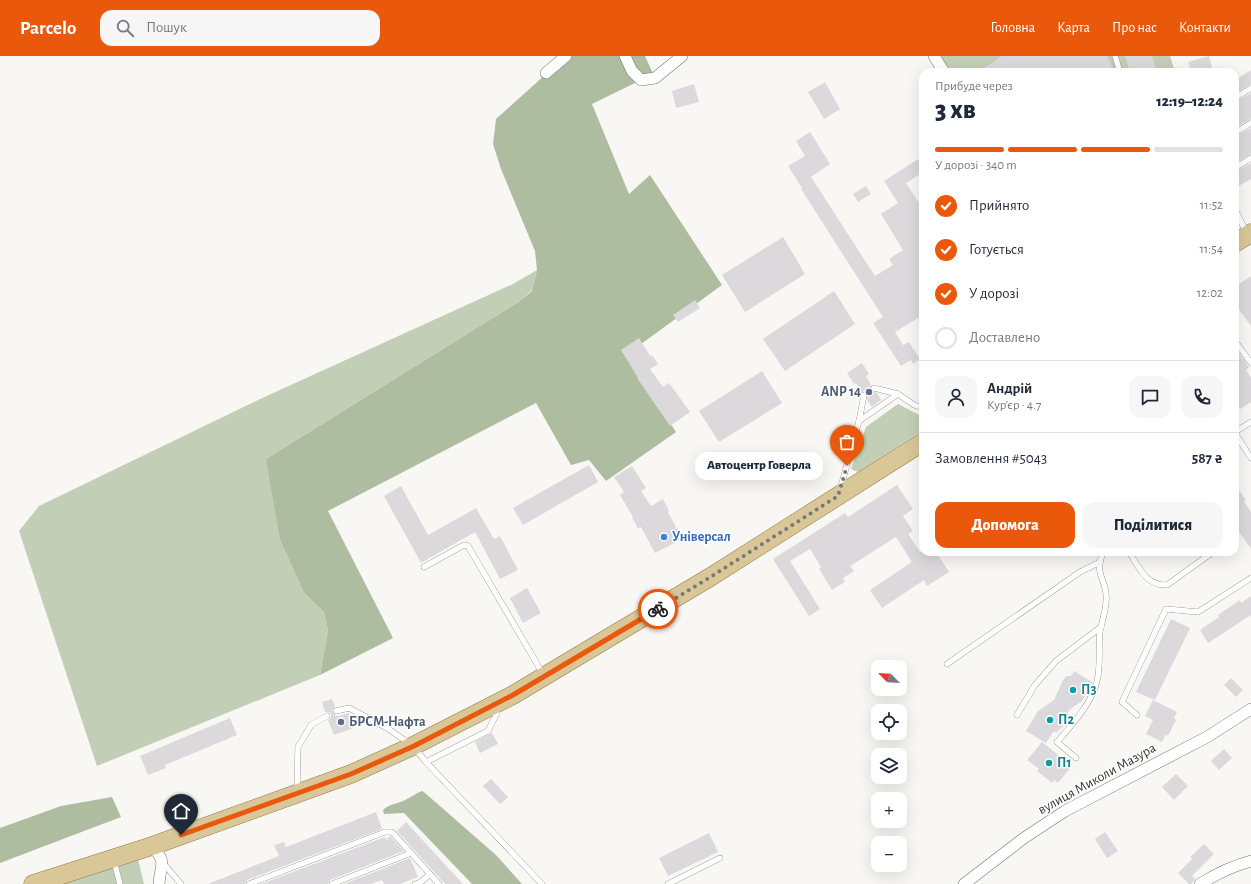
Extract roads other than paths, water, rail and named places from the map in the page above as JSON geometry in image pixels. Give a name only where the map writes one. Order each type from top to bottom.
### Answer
[{"type":"main road","points":[[33,884],[152,846],[351,774],[414,746],[493,705],[544,676],[712,576],[919,445]]},
{"type":"street","points":[[625,56],[632,71],[641,80],[655,78],[682,56]]},
{"type":"street","points":[[934,56],[942,68]]},
{"type":"street","points":[[546,73],[561,58]]},
{"type":"street","name":"вулиця Миколи Мазура","points":[[964,884],[1024,838],[1065,811],[1207,736],[1251,709]]},
{"type":"street","points":[[152,846],[159,854],[162,863],[160,884]]},
{"type":"street","points":[[1200,884],[1216,874],[1236,865],[1251,861]]},
{"type":"lane","points":[[1115,56],[1119,68]]},
{"type":"lane","points":[[1239,96],[1251,88]]},
{"type":"lane","points":[[1239,130],[1251,123]]},
{"type":"lane","points":[[1239,166],[1251,158]]},
{"type":"lane","points":[[1239,220],[1246,238]]},
{"type":"lane","points":[[1239,346],[1251,363]]},
{"type":"lane","points":[[874,388],[898,394],[919,407]]},
{"type":"lane","points":[[859,421],[898,394]]},
{"type":"lane","points":[[838,496],[859,421],[864,395]]},
{"type":"lane","points":[[1239,430],[1251,422]]},
{"type":"lane","points":[[1239,438],[1251,458]]},
{"type":"lane","points":[[424,567],[464,546],[468,546],[544,676]]},
{"type":"lane","points":[[1076,758],[1057,742],[1071,726],[1093,695],[1098,680],[1101,627],[1106,594],[1099,572],[1102,556]]},
{"type":"lane","points":[[1132,556],[1150,581],[1159,585],[1167,585],[1207,556]]},
{"type":"lane","points":[[947,664],[1080,572],[1100,562]]},
{"type":"lane","points":[[1138,715],[1122,702],[1166,609],[1198,612],[1251,578]]},
{"type":"lane","points":[[1017,715],[1035,685],[1056,661],[1101,627]]},
{"type":"lane","points":[[426,762],[488,731],[496,713],[493,705]]},
{"type":"lane","points":[[336,711],[349,708],[387,728],[414,746],[426,762],[542,884]]},
{"type":"lane","points":[[297,793],[298,747],[311,725],[327,716]]},
{"type":"lane","points":[[248,884],[385,832],[392,832],[439,884]]},
{"type":"lane","points":[[332,884],[411,853]]},
{"type":"lane","points":[[114,858],[120,884]]},
{"type":"lane","points":[[668,884],[720,858]]},
{"type":"lane","points":[[162,863],[181,884]]},
{"type":"lane","points":[[415,884],[421,882],[430,874]]},
{"type":"place","name":"ANP 14","points":[[869,392]]},
{"type":"place","name":"Автоцентр Говерла","points":[[847,466]]},
{"type":"place","name":"Універсал","points":[[664,537]]},
{"type":"place","name":"П3","points":[[1073,690]]},
{"type":"place","name":"П2","points":[[1050,720]]},
{"type":"place","name":"БРСМ-Нафта","points":[[341,722]]},
{"type":"place","name":"П1","points":[[1049,763]]}]
